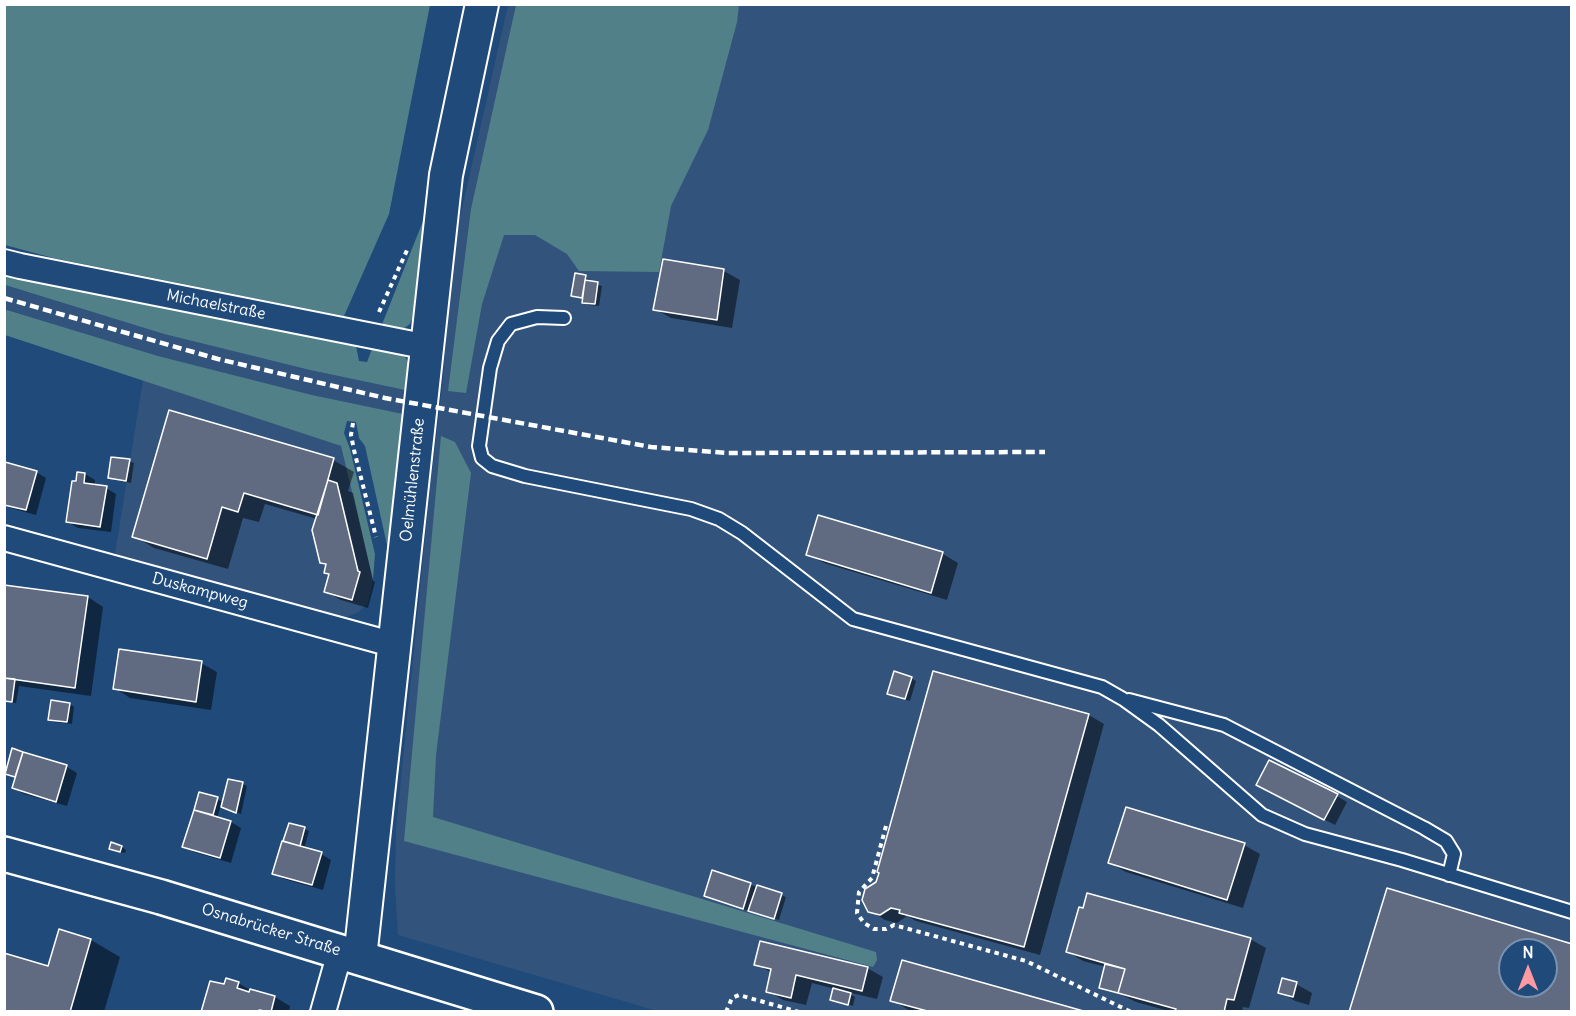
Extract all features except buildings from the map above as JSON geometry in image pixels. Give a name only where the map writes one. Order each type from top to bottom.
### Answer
[{"type":"main road","name":"Osnabrücker Straße","points":[[4,854],[161,897],[536,1011]]},
{"type":"street","name":"Oelmühlenstraße","points":[[350,955],[395,645],[446,175],[482,4]]},
{"type":"street","name":"Michaelstraße","points":[[4,262],[428,347]]},
{"type":"street","name":"Duskampweg","points":[[4,538],[395,645]]},
{"type":"street","points":[[323,1011],[350,955]]},
{"type":"lane","points":[[564,318],[537,317],[511,324],[498,341],[490,368],[479,446],[482,459],[492,466],[525,476],[691,509],[719,519],[742,533],[853,620],[1102,687],[1160,725],[1262,815],[1305,834],[1572,912]]},
{"type":"lane","points":[[1123,699],[1224,725],[1425,828],[1446,841],[1454,855],[1449,875]]},
{"type":"path","points":[[886,826],[872,878],[859,892],[857,913],[864,923],[874,929],[886,929],[894,925],[1026,961],[1131,1011]]},
{"type":"path","points":[[726,1011],[732,998],[739,995],[799,1011]]},
{"type":"shaded area","points":[[508,5],[1571,5],[1571,1011],[657,1011],[398,935],[395,886],[396,829],[443,379],[449,298],[459,222]]},
{"type":"shaded area","points":[[4,285],[164,334],[310,370],[405,390],[405,412],[403,414],[312,395],[158,356],[5,309]]},
{"type":"shaded area","points":[[143,380],[341,446],[373,580],[368,602],[359,612],[347,617],[333,616],[115,554]]},
{"type":"green space","points":[[4,5],[430,5],[389,214],[344,316],[53,258],[5,245]]},
{"type":"green space","points":[[516,5],[739,5],[737,22],[708,130],[671,206],[659,272],[579,271],[567,254],[535,235],[504,235],[482,304],[466,393],[448,391],[471,209]]},
{"type":"green space","points":[[425,216],[415,312],[410,324],[403,329],[379,332]]},
{"type":"green space","points":[[4,264],[170,307],[356,346],[359,361],[367,362],[372,349],[396,351],[406,358],[412,371],[406,394],[405,390],[310,370],[164,334],[5,285]]},
{"type":"green space","points":[[4,309],[158,356],[312,395],[403,414],[405,412],[389,554],[365,446],[359,438],[356,422],[347,421],[344,433],[350,449],[375,554],[373,580],[341,446],[5,335]]},
{"type":"green space","points":[[441,436],[455,442],[471,473],[436,755],[433,817],[876,952],[877,960],[873,967],[404,841]]},
{"type":"railway","points":[[4,298],[218,359],[385,398],[651,447],[727,453],[1045,452]]}]
